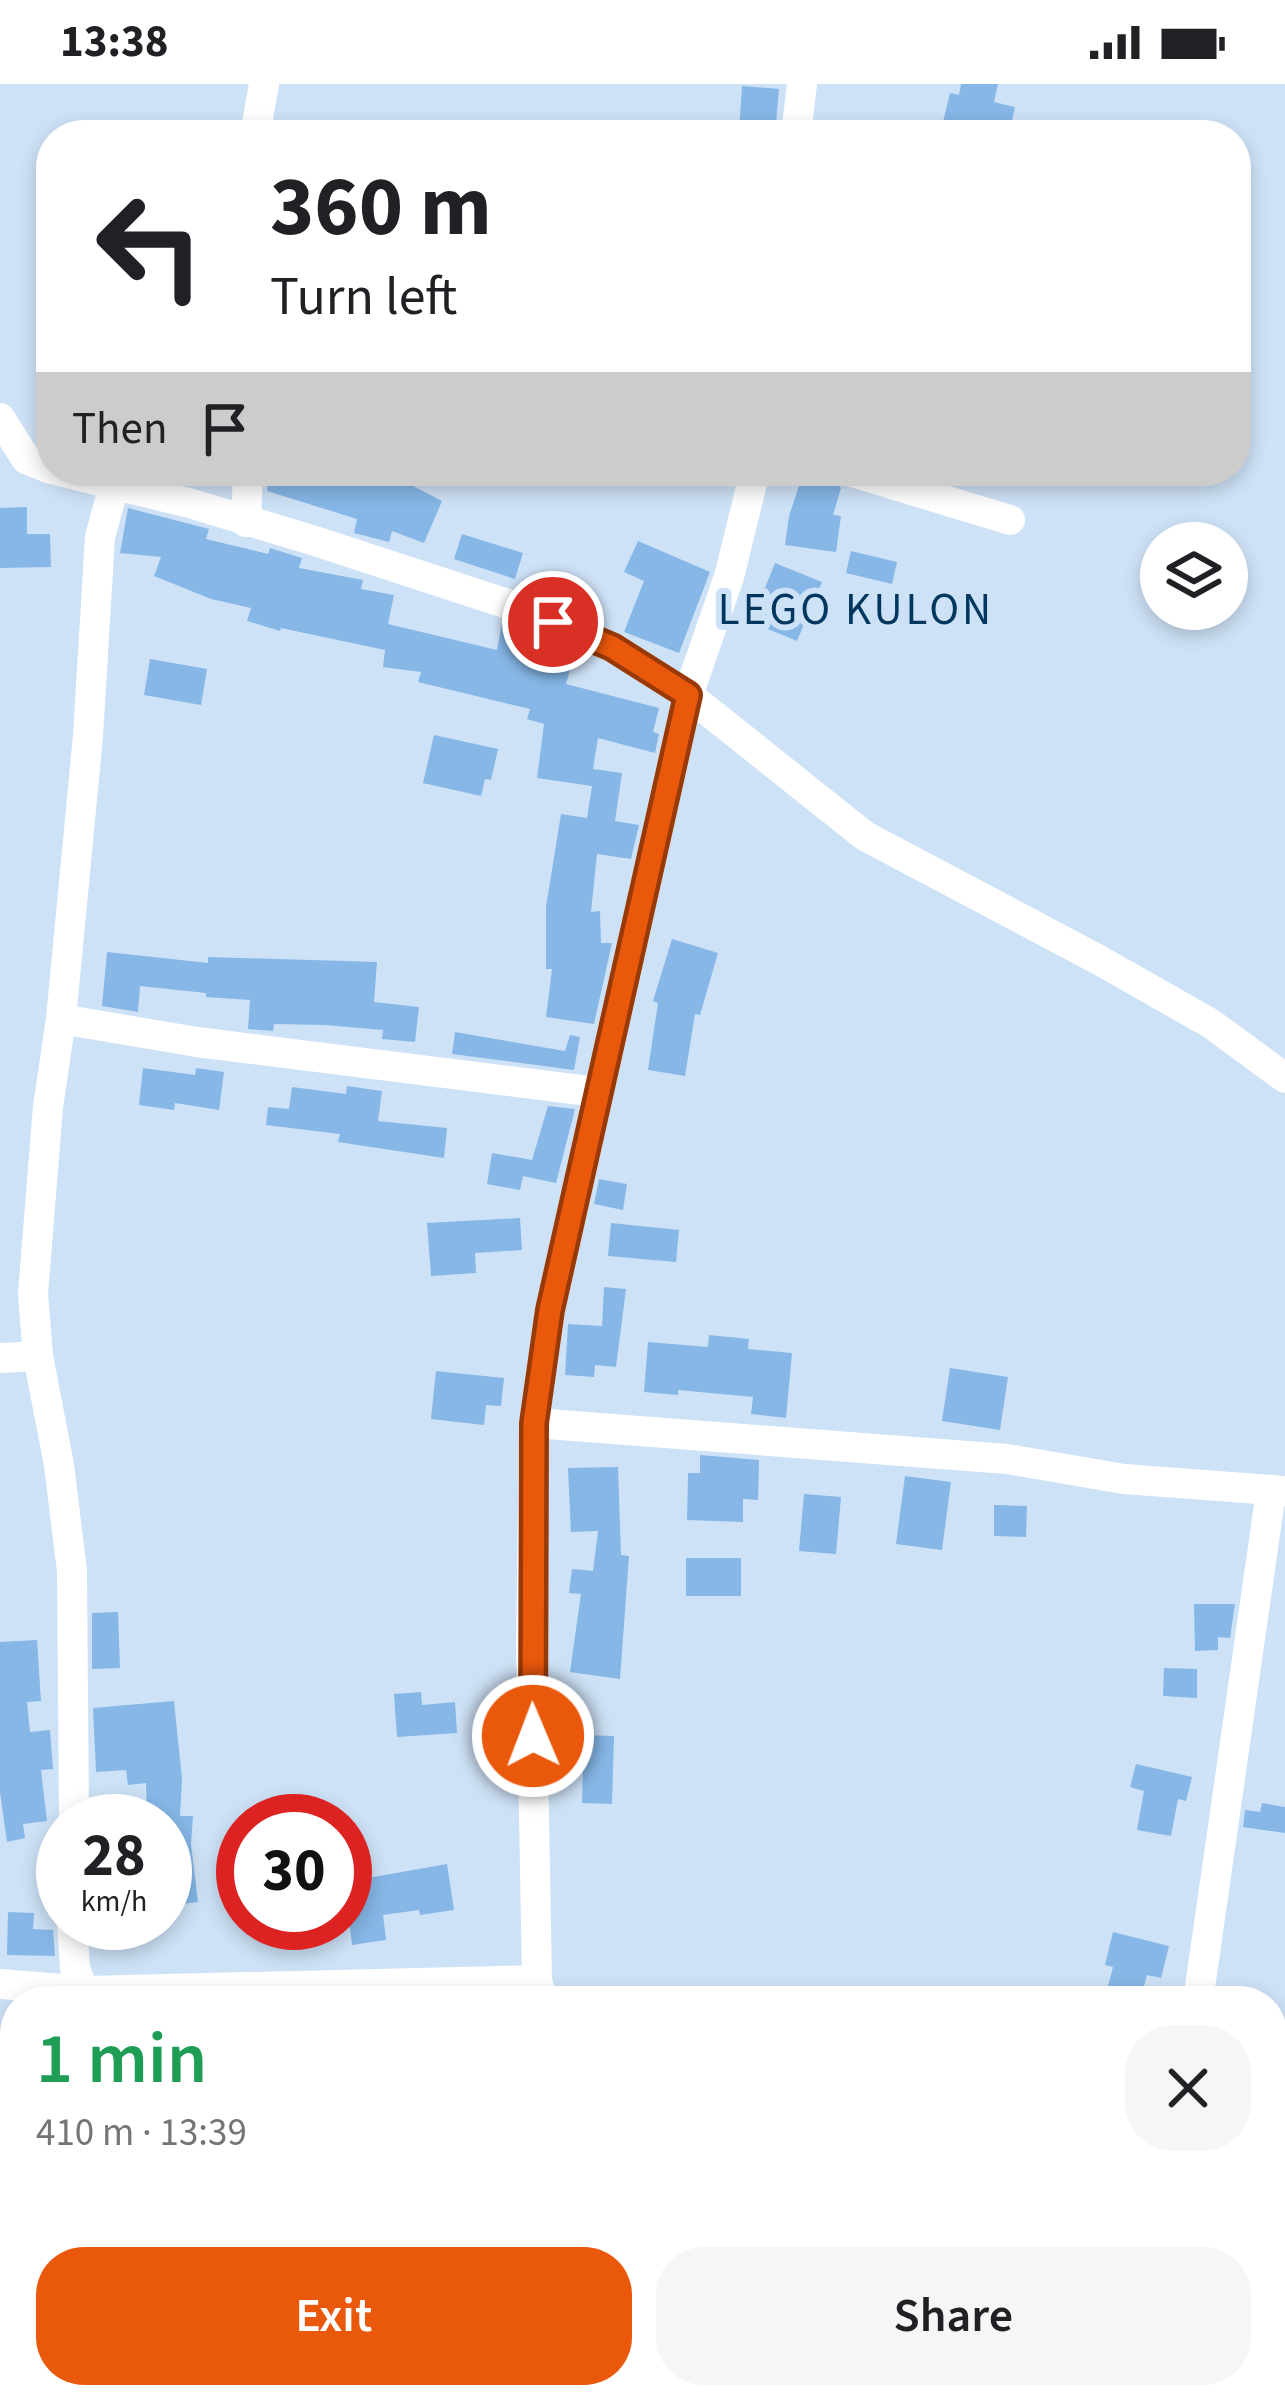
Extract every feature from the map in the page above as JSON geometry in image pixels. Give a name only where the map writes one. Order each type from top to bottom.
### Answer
[{"type":"street","points":[[258,120],[264,84]]},
{"type":"street","points":[[798,120],[802,84]]},
{"type":"street","points":[[0,418],[26,459],[36,463]]},
{"type":"street","points":[[74,1794],[72,1571],[59,1465],[38,1356],[33,1294],[88,736],[98,558],[113,486],[246,522],[523,609],[612,647],[688,695],[865,836],[1118,970],[1210,1024],[1285,1078]]},
{"type":"street","points":[[246,522],[247,486]]},
{"type":"street","points":[[540,1986],[531,1649],[534,1423],[550,1310],[688,695],[728,578],[751,486]]},
{"type":"street","points":[[898,486],[1010,520]]},
{"type":"street","points":[[62,1019],[218,1045],[597,1092]]},
{"type":"street","points":[[0,1358],[38,1356]]},
{"type":"street","points":[[534,1423],[1007,1459],[1124,1479],[1278,1492],[1200,1986]]},
{"type":"street","points":[[74,1950],[83,1986]]},
{"type":"building","points":[[961,84],[998,84],[994,102],[1015,107],[1012,120],[943,120],[950,93],[959,95]]},
{"type":"building","points":[[742,86],[779,89],[776,120],[740,120]]},
{"type":"building","points":[[268,486],[413,486],[442,501],[424,543],[392,531],[389,542],[354,533],[357,519],[267,491]]},
{"type":"building","points":[[799,486],[840,486],[833,515],[841,516],[836,552],[785,545]]},
{"type":"building","points":[[27,507],[27,534],[50,534],[51,567],[0,568],[0,508]]},
{"type":"building","points":[[128,508],[209,529],[206,539],[302,558],[299,568],[363,580],[361,589],[394,595],[388,624],[497,650],[502,623],[516,627],[575,652],[566,684],[659,708],[653,732],[659,734],[655,753],[598,738],[593,769],[622,773],[615,821],[639,825],[631,859],[597,854],[591,912],[600,911],[601,943],[612,943],[594,1024],[546,1017],[552,969],[546,969],[546,907],[561,814],[587,818],[592,786],[537,778],[544,724],[527,719],[530,709],[418,682],[421,672],[383,667],[385,650],[247,621],[251,608],[211,599],[154,576],[161,557],[120,553]]},
{"type":"building","points":[[462,534],[523,553],[515,579],[454,559]]},
{"type":"building","points":[[638,541],[710,572],[679,653],[624,632],[644,581],[624,572]]},
{"type":"building","points":[[851,551],[897,562],[892,584],[846,573]]},
{"type":"building","points":[[775,563],[822,582],[797,641],[751,622]]},
{"type":"building","points":[[150,659],[207,669],[201,705],[144,695]]},
{"type":"building","points":[[434,735],[498,749],[491,780],[485,779],[481,796],[423,783]]},
{"type":"building","points":[[672,939],[718,953],[700,1015],[695,1014],[685,1076],[648,1070],[658,1003],[653,1001]]},
{"type":"building","points":[[107,952],[208,963],[208,957],[377,962],[374,1002],[419,1007],[415,1042],[382,1039],[383,1030],[325,1025],[274,1024],[273,1031],[248,1029],[250,1000],[206,997],[206,993],[140,986],[138,1012],[102,1006]]},
{"type":"building","points":[[455,1032],[565,1051],[570,1035],[580,1037],[574,1070],[452,1054]]},
{"type":"building","points":[[143,1068],[195,1075],[196,1068],[224,1072],[219,1110],[175,1103],[174,1110],[139,1105]]},
{"type":"building","points":[[347,1086],[382,1091],[378,1121],[447,1128],[444,1158],[338,1142],[340,1134],[266,1125],[268,1107],[289,1109],[292,1087],[346,1094]]},
{"type":"building","points":[[548,1106],[575,1109],[556,1183],[523,1176],[520,1190],[487,1184],[492,1153],[532,1160]]},
{"type":"building","points":[[599,1179],[627,1184],[623,1210],[594,1204]]},
{"type":"building","points":[[520,1218],[522,1250],[475,1253],[476,1273],[431,1276],[427,1223]]},
{"type":"building","points":[[611,1223],[679,1230],[676,1262],[608,1256]]},
{"type":"building","points":[[604,1287],[626,1289],[616,1367],[595,1365],[594,1377],[565,1375],[568,1324],[602,1326]]},
{"type":"building","points":[[709,1335],[749,1339],[748,1349],[792,1353],[786,1418],[751,1414],[753,1397],[644,1392],[648,1342],[708,1347]]},
{"type":"building","points":[[950,1368],[1008,1377],[1000,1430],[942,1421]]},
{"type":"building","points":[[436,1371],[504,1378],[501,1406],[486,1405],[484,1425],[431,1419]]},
{"type":"building","points":[[700,1455],[759,1460],[758,1500],[743,1499],[743,1522],[687,1520],[688,1473],[700,1473]]},
{"type":"building","points":[[618,1467],[621,1555],[629,1556],[620,1679],[570,1672],[581,1594],[569,1593],[572,1569],[593,1571],[598,1531],[571,1532],[568,1468]]},
{"type":"building","points":[[905,1476],[951,1482],[942,1550],[896,1544]]},
{"type":"building","points":[[804,1494],[841,1497],[836,1554],[799,1551]]},
{"type":"building","points":[[994,1505],[1027,1506],[1026,1537],[994,1536]]},
{"type":"building","points":[[686,1558],[741,1558],[741,1596],[686,1596]]},
{"type":"building","points":[[1194,1604],[1235,1604],[1230,1638],[1218,1637],[1218,1650],[1195,1651]]},
{"type":"building","points":[[118,1612],[120,1668],[92,1669],[92,1613]]},
{"type":"building","points":[[37,1640],[41,1701],[27,1702],[30,1732],[50,1730],[53,1769],[41,1770],[44,1794],[36,1794],[36,1822],[23,1824],[25,1838],[7,1842],[0,1792],[0,1642]]},
{"type":"building","points":[[1164,1668],[1197,1669],[1197,1698],[1163,1696]]},
{"type":"building","points":[[421,1692],[422,1705],[455,1702],[457,1733],[397,1737],[394,1694]]},
{"type":"building","points":[[174,1701],[181,1794],[146,1794],[146,1783],[128,1785],[126,1770],[96,1772],[93,1708]]},
{"type":"building","points":[[584,1735],[614,1736],[612,1804],[582,1803]]},
{"type":"building","points":[[1136,1764],[1192,1777],[1186,1801],[1178,1799],[1171,1836],[1137,1830],[1144,1791],[1130,1787]]},
{"type":"building","points":[[1262,1803],[1285,1807],[1285,1833],[1243,1827],[1245,1810],[1260,1812]]},
{"type":"building","points":[[192,1852],[198,1902],[192,1903]]},
{"type":"building","points":[[447,1864],[454,1910],[383,1915],[386,1940],[372,1942],[372,1877]]},
{"type":"building","points":[[8,1912],[34,1913],[36,1950],[55,1950],[55,1956],[7,1955]]},
{"type":"building","points":[[1113,1932],[1169,1946],[1161,1978],[1147,1975],[1144,1986],[1108,1986],[1113,1967],[1105,1965]]},
{"type":"district","name":"LEGO KULON","points":[[856,608]]},
{"type":"route","points":[[533,1736],[534,1423],[550,1310],[688,695],[612,647],[553,622]]}]
